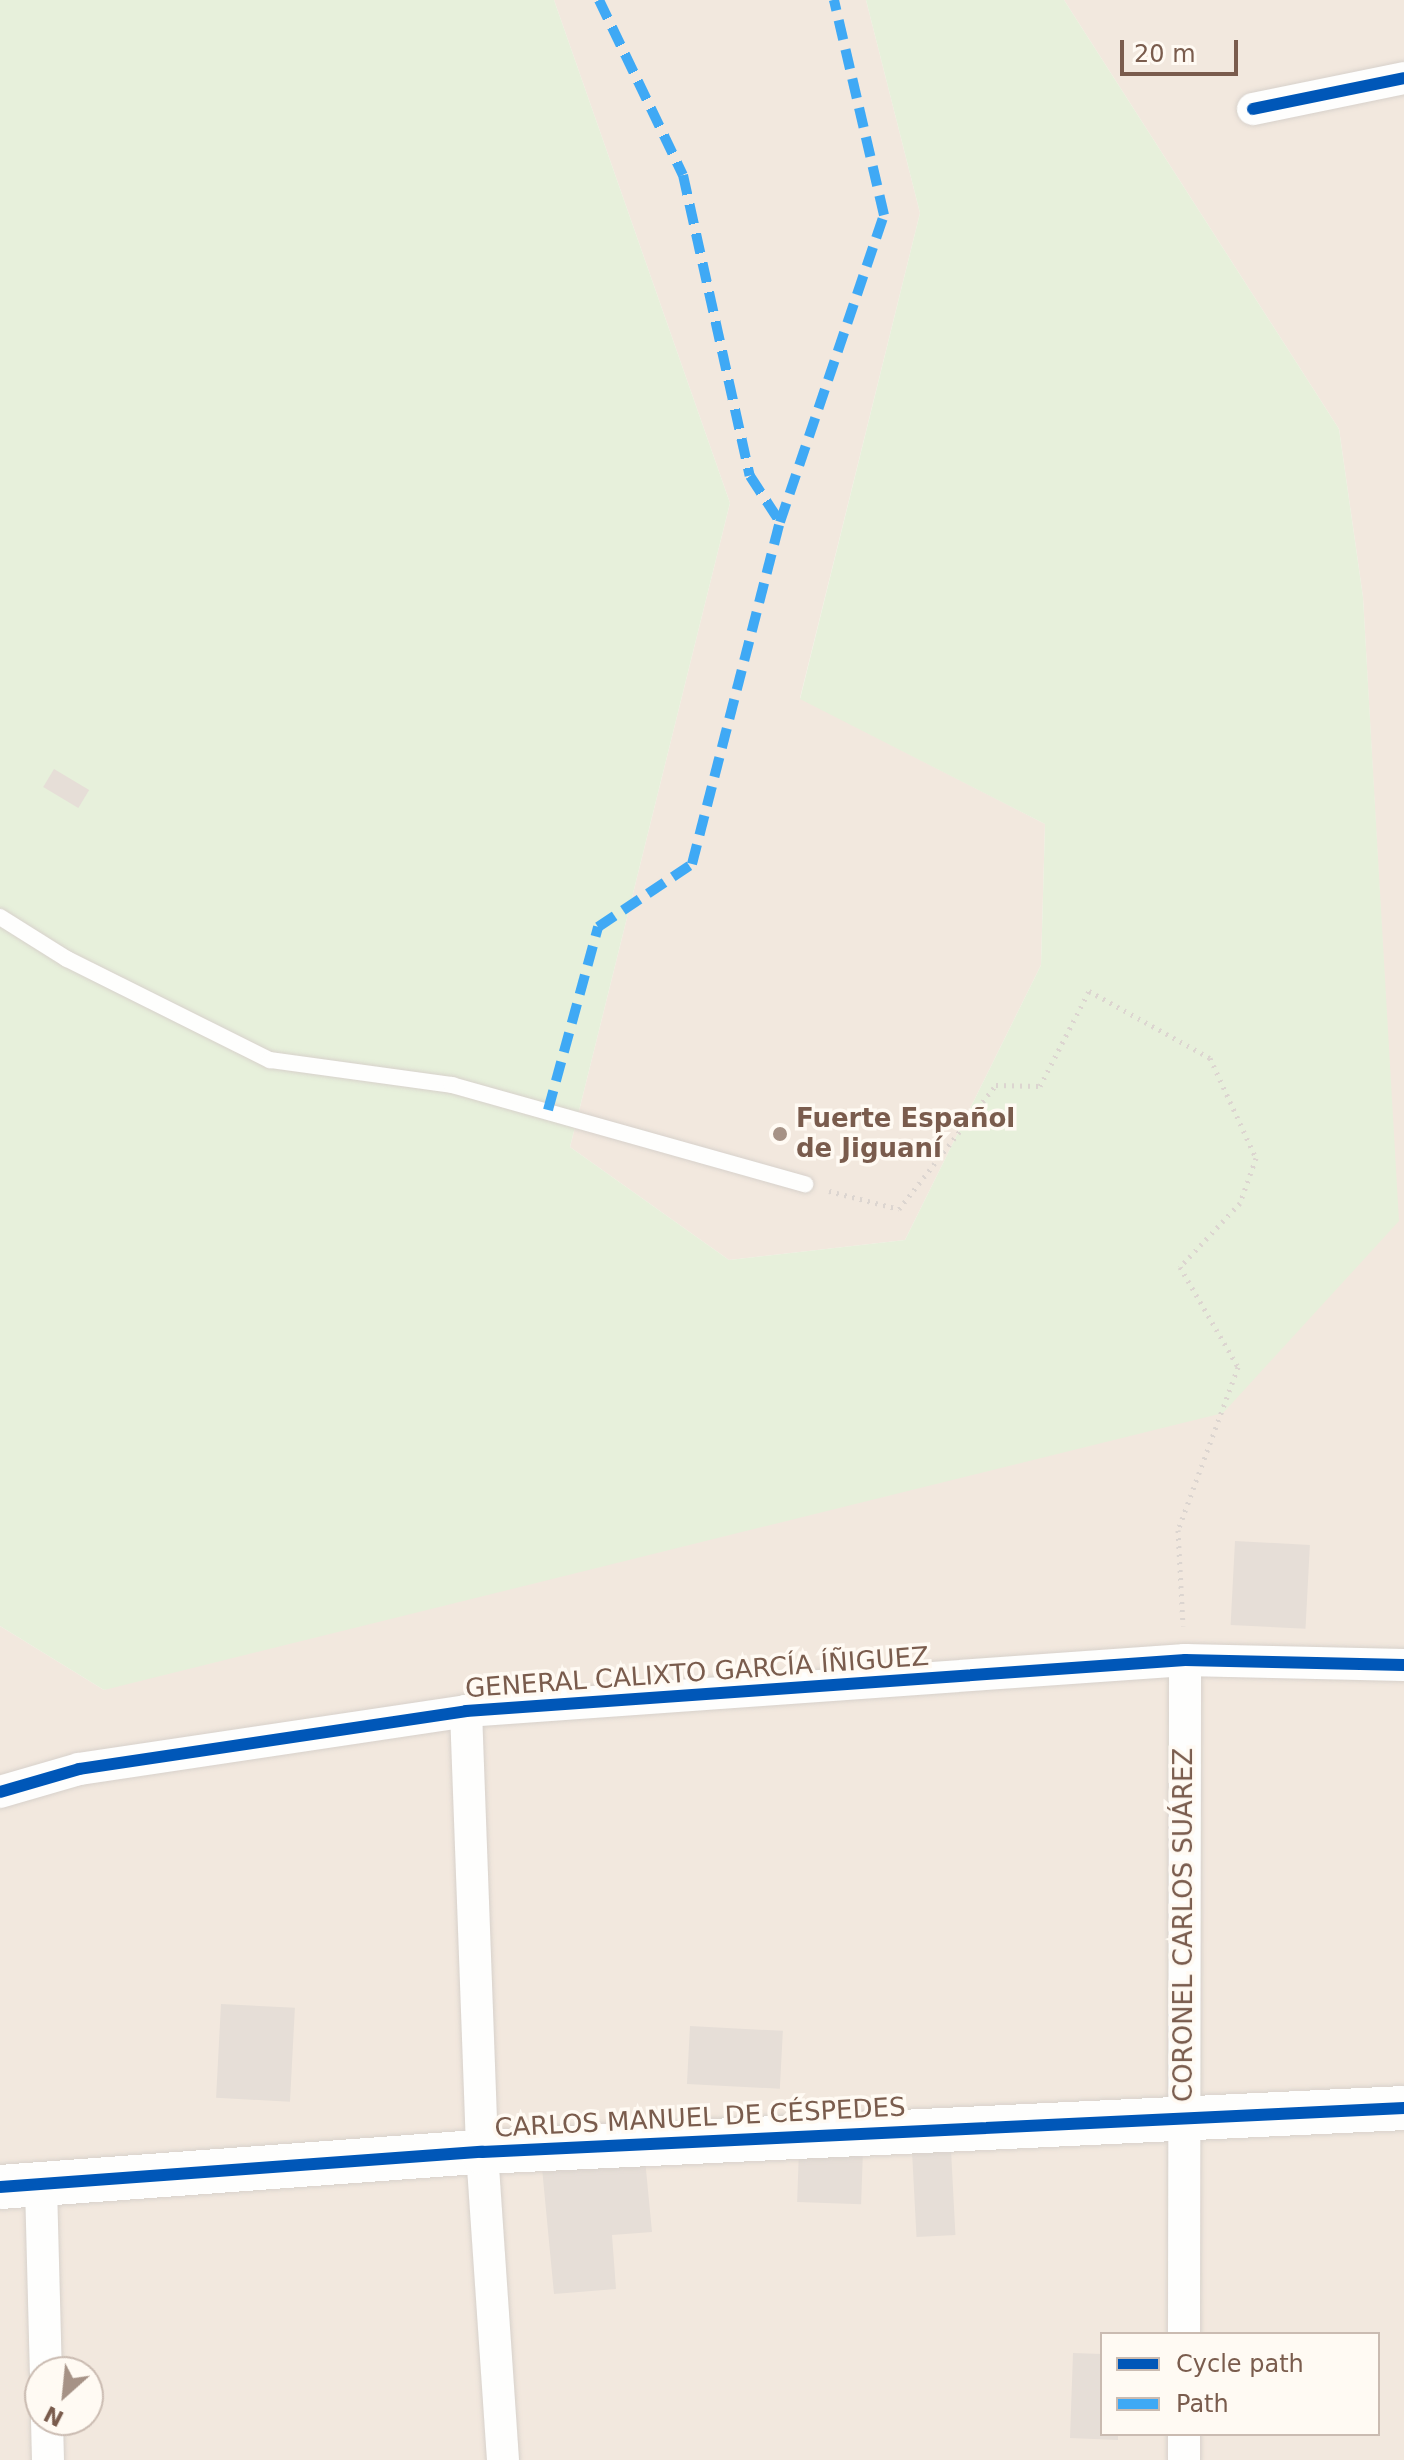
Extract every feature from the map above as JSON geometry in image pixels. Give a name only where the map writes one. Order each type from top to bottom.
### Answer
[{"type":"street","points":[[1253,109],[1404,78]]},
{"type":"street","name":"GENERAL CALIXTO GARCÍA ÍÑIGUEZ","points":[[0,1792],[79,1769],[466,1711],[1185,1660],[1404,1665]]},
{"type":"street","name":"CORONEL CARLOS SUÁREZ","points":[[1184,2332],[1185,1660]]},
{"type":"street","points":[[466,1711],[482,2152],[503,2460]]},
{"type":"street","name":"CARLOS MANUEL DE CÉSPEDES","points":[[20,2186],[482,2152],[1184,2113],[1404,2108]]},
{"type":"street","points":[[20,2186],[44,2356]]},
{"type":"street","points":[[47,2436],[48,2460]]},
{"type":"street","points":[[1184,2436],[1184,2460]]},
{"type":"lane","points":[[0,917],[67,959],[270,1060],[452,1085],[805,1184]]},
{"type":"path","points":[[805,1184],[899,1209],[996,1085],[1040,1086],[1089,991],[1210,1058],[1256,1158],[1240,1203],[1180,1267],[1238,1367],[1178,1530],[1185,1660]]},
{"type":"shaded area","points":[[554,0],[866,0],[920,213],[800,698],[1045,824],[1041,965],[905,1240],[729,1260],[570,1147],[730,503]]},
{"type":"shaded area","points":[[1064,0],[1404,0],[1404,2460],[0,2460],[0,1626],[104,1690],[1398,1221],[1363,597],[1339,429]]},
{"type":"green space","points":[[0,0],[554,0],[730,503],[570,1147],[729,1260],[905,1240],[1041,965],[1045,824],[800,699],[920,213],[866,0],[1064,0],[1339,429],[1363,597],[1399,1221],[1223,1413],[104,1690],[0,1626]]},
{"type":"building","points":[[54,769],[89,790],[78,808],[43,787]]},
{"type":"building","points":[[1235,1541],[1310,1545],[1306,1629],[1231,1625]]},
{"type":"building","points":[[221,2004],[295,2008],[290,2102],[216,2098]]},
{"type":"building","points":[[690,2026],[783,2031],[780,2089],[687,2084]]},
{"type":"building","points":[[799,2149],[863,2151],[861,2204],[797,2202]]},
{"type":"building","points":[[951,2150],[955,2235],[917,2237],[912,2152]]},
{"type":"building","points":[[645,2159],[652,2232],[612,2235],[616,2289],[554,2294],[542,2168]]},
{"type":"building","points":[[1073,2353],[1100,2354],[1100,2436],[1118,2436],[1118,2440],[1070,2438]]},
{"type":"marked path","points":[[599,0],[683,175],[750,476],[780,522]]},
{"type":"marked path","points":[[548,1110],[598,927],[692,864],[780,522],[884,215],[834,0]]},
{"type":"cycle path","points":[[1253,109],[1404,78]]},
{"type":"cycle path","points":[[0,1792],[79,1769],[466,1711],[1185,1660],[1404,1665]]},
{"type":"cycle path","points":[[0,2187],[482,2152],[1404,2108]]},
{"type":"place","name":"Fuerte Español de Jiguaní","points":[[780,1134]]}]
